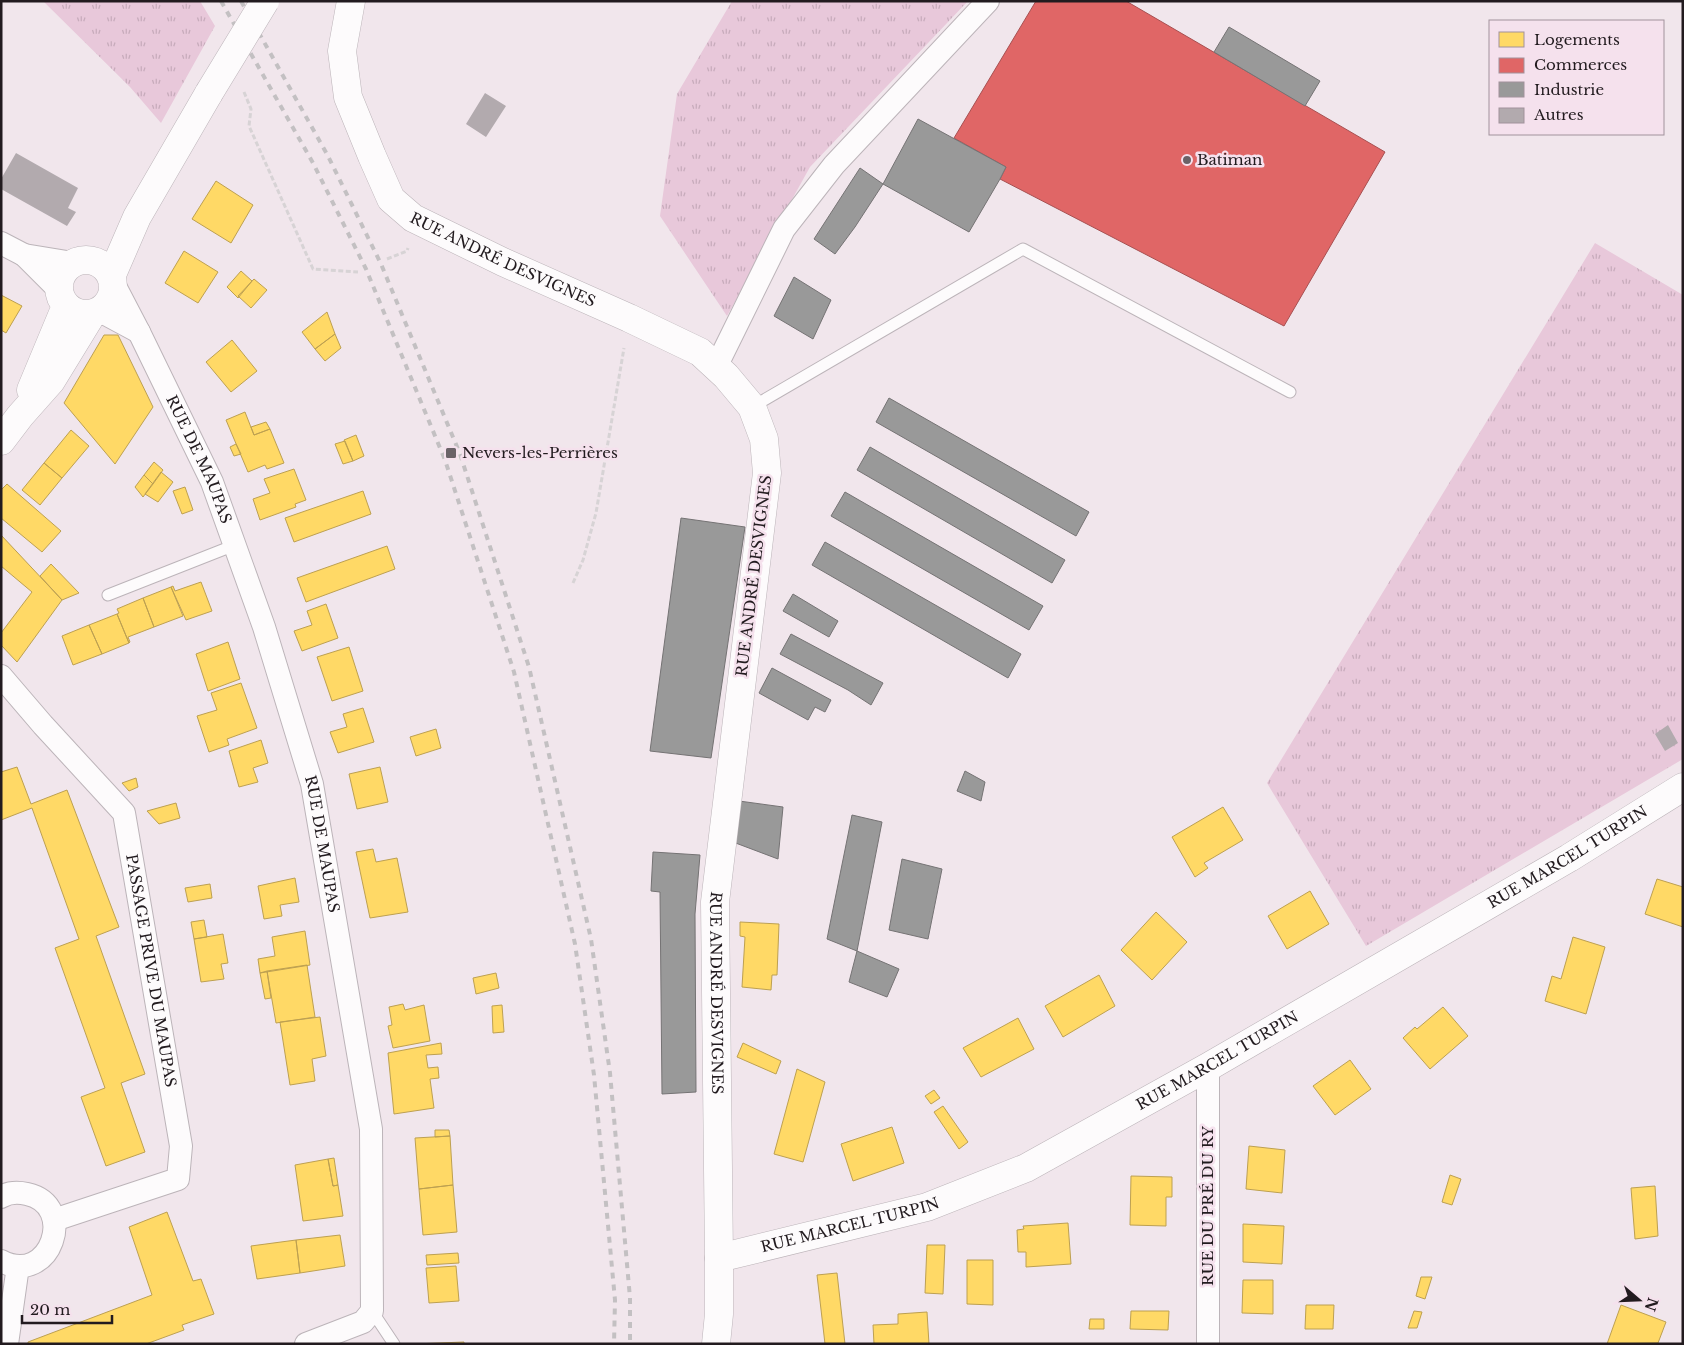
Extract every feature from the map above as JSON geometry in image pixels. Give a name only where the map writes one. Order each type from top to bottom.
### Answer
[{"type":"street","points":[[20,416],[63,298],[59,282],[62,275],[98,271],[137,217],[265,1]]},
{"type":"street","name":"RUE ANDRÉ DESVIGNES","points":[[351,1],[342,51],[348,96],[391,199],[412,218],[700,352],[726,376],[752,407],[764,439],[767,473],[715,902],[720,1314],[716,1344]]},
{"type":"street","points":[[716,367],[784,229],[834,165],[988,1]]},
{"type":"street","points":[[1,243],[24,255],[98,271]]},
{"type":"street","points":[[24,255],[78,313],[96,312],[139,332]]},
{"type":"street","points":[[1,441],[51,381],[96,312],[111,299],[98,271]]},
{"type":"street","name":"RUE DE MAUPAS","points":[[98,271],[139,332],[212,482],[264,627],[312,784],[371,1129],[372,1311]]},
{"type":"street","name":"PASSAGE PRIVE DU MAUPAS","points":[[1,676],[124,814],[181,1146],[178,1179],[54,1220]]},
{"type":"street","name":"RUE MARCEL TURPIN","points":[[719,1258],[927,1207],[1026,1168],[1208,1067],[1569,858],[1683,787]]},
{"type":"street","name":"RUE DU PRÉ DU RY","points":[[1208,1067],[1208,1344]]},
{"type":"street","points":[[1,1197],[17,1192],[30,1194],[41,1200],[50,1209],[54,1220],[55,1232],[48,1252],[39,1259],[29,1264],[10,1263],[7,1344]]},
{"type":"street","points":[[306,1344],[363,1322],[372,1311]]},
{"type":"lane","points":[[752,407],[1023,249],[1290,392]]},
{"type":"lane","points":[[108,595],[235,545]]},
{"type":"lane","points":[[372,1311],[394,1344]]},
{"type":"path","points":[[249,126],[313,268],[358,272]]},
{"type":"path","points":[[386,259],[407,251]]},
{"type":"path","points":[[573,583],[583,560],[596,513],[630,318]]},
{"type":"green space","points":[[43,1],[200,1],[215,26],[161,123],[130,87]]},
{"type":"green space","points":[[732,1],[968,1],[810,167],[727,316],[660,216],[677,94]]},
{"type":"green space","points":[[1595,243],[1683,295],[1683,759],[1366,946],[1267,783]]},
{"type":"building: Logements","points":[[216,181],[253,205],[231,243],[192,219]]},
{"type":"building: Logements","points":[[184,251],[218,272],[198,303],[165,283]]},
{"type":"building: Logements","points":[[241,271],[252,281],[238,298],[227,287]]},
{"type":"building: Logements","points":[[254,279],[267,290],[251,308],[238,296]]},
{"type":"building: Logements","points":[[1,295],[22,306],[6,333],[1,330]]},
{"type":"building: Logements","points":[[327,312],[335,334],[315,349],[302,332]]},
{"type":"building: Logements","points":[[335,334],[341,348],[325,361],[315,349]]},
{"type":"building: Logements","points":[[104,335],[118,335],[153,407],[115,464],[64,403]]},
{"type":"building: Logements","points":[[232,340],[257,371],[231,392],[206,362]]},
{"type":"building: Logements","points":[[245,412],[254,435],[270,429],[284,463],[267,469],[265,465],[248,472],[226,420]]},
{"type":"building: Logements","points":[[266,422],[270,429],[254,435],[251,427]]},
{"type":"building: Logements","points":[[71,430],[89,446],[62,478],[44,463]]},
{"type":"building: Logements","points":[[356,435],[364,456],[353,461],[344,440]]},
{"type":"building: Logements","points":[[345,441],[353,461],[343,464],[335,444]]},
{"type":"building: Logements","points":[[236,444],[241,454],[234,456],[230,447]]},
{"type":"building: Logements","points":[[154,462],[163,470],[153,484],[144,475]]},
{"type":"building: Logements","points":[[44,463],[62,478],[40,505],[22,490]]},
{"type":"building: Logements","points":[[294,469],[306,500],[295,504],[296,507],[260,520],[253,499],[270,493],[264,479]]},
{"type":"building: Logements","points":[[161,472],[173,482],[158,502],[145,494]]},
{"type":"building: Logements","points":[[144,475],[153,484],[143,497],[135,487]]},
{"type":"building: Logements","points":[[7,484],[61,531],[42,552],[1,518],[1,490]]},
{"type":"building: Logements","points":[[185,487],[193,510],[182,514],[173,491]]},
{"type":"building: Logements","points":[[363,491],[371,514],[294,542],[285,518]]},
{"type":"building: Logements","points":[[1,535],[62,600],[17,662],[1,645],[1,633],[32,592],[1,566]]},
{"type":"building: Logements","points":[[387,546],[395,569],[306,602],[297,578]]},
{"type":"building: Logements","points":[[51,564],[79,593],[62,600],[40,576]]},
{"type":"building: Logements","points":[[201,582],[212,611],[186,620],[171,587],[173,586],[175,591]]},
{"type":"building: Logements","points":[[171,587],[183,616],[154,627],[143,598]]},
{"type":"building: Logements","points":[[143,598],[154,627],[128,637],[129,643],[117,614],[119,613],[117,609]]},
{"type":"building: Logements","points":[[326,604],[338,638],[302,651],[294,631],[312,625],[307,611]]},
{"type":"building: Logements","points":[[117,614],[129,643],[102,654],[89,625]]},
{"type":"building: Logements","points":[[89,625],[102,654],[73,665],[62,636]]},
{"type":"building: Logements","points":[[228,642],[240,679],[208,691],[196,654]]},
{"type":"building: Logements","points":[[349,647],[363,691],[332,701],[317,657]]},
{"type":"building: Logements","points":[[241,683],[257,728],[227,739],[229,745],[209,752],[197,716],[217,710],[211,693]]},
{"type":"building: Logements","points":[[363,708],[374,742],[338,753],[330,732],[347,727],[343,714]]},
{"type":"building: Logements","points":[[436,729],[441,748],[416,756],[410,737]]},
{"type":"building: Logements","points":[[261,740],[268,763],[253,768],[258,782],[239,787],[229,751]]},
{"type":"building: Logements","points":[[17,767],[31,804],[67,790],[119,927],[96,936],[145,1074],[121,1083],[145,1152],[106,1166],[81,1097],[105,1088],[55,948],[79,939],[32,808],[1,820],[1,772]]},
{"type":"building: Logements","points":[[380,767],[388,802],[357,809],[349,774]]},
{"type":"building: Logements","points":[[136,778],[138,787],[129,791],[122,783]]},
{"type":"building: Logements","points":[[176,803],[180,818],[159,824],[147,811]]},
{"type":"building: Logements","points":[[1223,807],[1243,840],[1204,863],[1208,868],[1195,877],[1172,837]]},
{"type":"building: Logements","points":[[373,849],[376,862],[397,858],[408,912],[370,918],[356,852]]},
{"type":"building: Logements","points":[[295,878],[299,902],[280,905],[282,916],[264,919],[258,886]]},
{"type":"building: Logements","points":[[1657,879],[1683,887],[1683,927],[1645,914]]},
{"type":"building: Logements","points":[[210,884],[212,898],[188,902],[185,888]]},
{"type":"building: Logements","points":[[1310,891],[1329,924],[1287,949],[1268,916]]},
{"type":"building: Logements","points":[[1156,912],[1187,942],[1152,980],[1121,950]]},
{"type":"building: Logements","points":[[204,920],[207,937],[194,939],[191,922]]},
{"type":"building: Logements","points":[[740,922],[779,924],[777,975],[772,975],[771,990],[742,987],[745,937],[740,936]]},
{"type":"building: Logements","points":[[305,931],[310,965],[260,973],[258,959],[275,956],[272,937]]},
{"type":"building: Logements","points":[[223,934],[228,963],[221,964],[224,979],[201,982],[194,939]]},
{"type":"building: Logements","points":[[1573,937],[1605,947],[1586,1014],[1545,1001],[1552,976],[1561,979]]},
{"type":"building: Logements","points":[[307,965],[315,1017],[276,1023],[267,971]]},
{"type":"building: Logements","points":[[267,971],[271,998],[265,999],[260,973]]},
{"type":"building: Logements","points":[[496,973],[499,988],[476,994],[473,978]]},
{"type":"building: Logements","points":[[1099,975],[1115,1006],[1063,1037],[1045,1006]]},
{"type":"building: Logements","points":[[403,1004],[405,1010],[424,1005],[430,1041],[393,1048],[388,1026],[392,1025],[389,1007]]},
{"type":"building: Logements","points":[[502,1005],[504,1032],[493,1033],[492,1006]]},
{"type":"building: Logements","points":[[1443,1007],[1468,1036],[1430,1069],[1403,1038]]},
{"type":"building: Logements","points":[[320,1017],[326,1056],[312,1059],[315,1081],[290,1085],[280,1022]]},
{"type":"building: Logements","points":[[1018,1018],[1034,1049],[981,1077],[963,1048]]},
{"type":"building: Logements","points":[[441,1043],[442,1054],[426,1055],[428,1068],[438,1067],[439,1078],[430,1079],[434,1108],[394,1114],[388,1053]]},
{"type":"building: Logements","points":[[743,1043],[781,1061],[776,1074],[737,1057]]},
{"type":"building: Logements","points":[[1350,1060],[1371,1089],[1335,1115],[1313,1086]]},
{"type":"building: Logements","points":[[797,1069],[825,1082],[803,1162],[774,1154]]},
{"type":"building: Logements","points":[[934,1090],[940,1098],[931,1104],[925,1096]]},
{"type":"building: Logements","points":[[943,1106],[968,1142],[959,1149],[934,1112]]},
{"type":"building: Logements","points":[[892,1127],[904,1163],[853,1181],[841,1144]]},
{"type":"building: Logements","points":[[435,1130],[449,1130],[450,1136],[435,1137]]},
{"type":"building: Logements","points":[[450,1136],[453,1185],[419,1189],[415,1138]]},
{"type":"building: Logements","points":[[1249,1146],[1285,1150],[1282,1193],[1246,1189]]},
{"type":"building: Logements","points":[[334,1158],[338,1185],[333,1186],[328,1159]]},
{"type":"building: Logements","points":[[328,1159],[333,1186],[338,1185],[343,1216],[303,1221],[295,1165]]},
{"type":"building: Logements","points":[[1450,1175],[1461,1179],[1452,1205],[1442,1202]]},
{"type":"building: Logements","points":[[1131,1176],[1172,1177],[1172,1197],[1166,1197],[1166,1226],[1130,1225]]},
{"type":"building: Logements","points":[[453,1185],[457,1232],[423,1235],[419,1189]]},
{"type":"building: Logements","points":[[1655,1186],[1658,1236],[1635,1239],[1631,1188]]},
{"type":"building: Logements","points":[[167,1212],[193,1281],[201,1279],[214,1314],[182,1325],[184,1330],[146,1344],[28,1344],[28,1342],[152,1295],[129,1227]]},
{"type":"building: Logements","points":[[1068,1223],[1071,1264],[1026,1267],[1026,1252],[1018,1252],[1017,1230],[1024,1229],[1023,1226]]},
{"type":"building: Logements","points":[[1243,1224],[1284,1226],[1282,1264],[1243,1262]]},
{"type":"building: Logements","points":[[340,1235],[345,1266],[300,1273],[296,1240]]},
{"type":"building: Logements","points":[[296,1240],[300,1273],[257,1279],[251,1246]]},
{"type":"building: Logements","points":[[927,1245],[945,1245],[943,1294],[925,1293]]},
{"type":"building: Logements","points":[[458,1253],[459,1263],[427,1265],[426,1255]]},
{"type":"building: Logements","points":[[967,1260],[993,1260],[993,1305],[967,1304]]},
{"type":"building: Logements","points":[[456,1266],[459,1301],[429,1303],[426,1268]]},
{"type":"building: Logements","points":[[837,1273],[845,1344],[825,1344],[817,1275]]},
{"type":"building: Logements","points":[[1421,1277],[1432,1277],[1425,1299],[1416,1296]]},
{"type":"building: Logements","points":[[1243,1280],[1273,1280],[1273,1314],[1242,1313]]},
{"type":"building: Logements","points":[[1306,1305],[1334,1305],[1333,1329],[1305,1329]]},
{"type":"building: Logements","points":[[1621,1305],[1666,1322],[1658,1343],[1607,1344]]},
{"type":"building: Logements","points":[[1131,1311],[1169,1311],[1168,1330],[1130,1329]]},
{"type":"building: Logements","points":[[1414,1311],[1422,1312],[1417,1328],[1408,1328]]},
{"type":"building: Logements","points":[[927,1312],[929,1344],[874,1344],[873,1325],[898,1324],[898,1314]]},
{"type":"building: Logements","points":[[1090,1319],[1104,1319],[1104,1329],[1089,1329]]},
{"type":"building: Logements","points":[[464,1342],[464,1344],[414,1344]]},
{"type":"building: Commerces","name":"Batiman","points":[[1036,1],[1126,1],[1385,152],[1284,326],[1000,179],[1006,167],[954,138]]},
{"type":"building: Industrie","points":[[1229,27],[1320,81],[1305,106],[1214,52]]},
{"type":"building: Industrie","points":[[918,119],[1006,167],[969,232],[883,184]]},
{"type":"building: Industrie","points":[[860,168],[883,184],[835,254],[814,239]]},
{"type":"building: Industrie","points":[[794,277],[831,300],[813,339],[774,316]]},
{"type":"building: Industrie","points":[[889,398],[1089,512],[1076,536],[876,422]]},
{"type":"building: Industrie","points":[[870,447],[1065,560],[1052,583],[857,470]]},
{"type":"building: Industrie","points":[[845,492],[1043,606],[1029,630],[831,516]]},
{"type":"building: Industrie","points":[[681,518],[745,527],[711,758],[650,751]]},
{"type":"building: Industrie","points":[[825,542],[1021,654],[1008,678],[812,565]]},
{"type":"building: Industrie","points":[[793,594],[838,621],[829,637],[783,611]]},
{"type":"building: Industrie","points":[[791,634],[883,683],[871,705],[848,690],[780,654]]},
{"type":"building: Industrie","points":[[772,668],[831,700],[825,712],[815,707],[808,720],[759,693]]},
{"type":"building: Industrie","points":[[965,771],[985,782],[981,801],[957,791]]},
{"type":"building: Industrie","points":[[739,801],[783,807],[778,859],[733,842]]},
{"type":"building: Industrie","points":[[852,815],[882,822],[857,951],[827,939]]},
{"type":"building: Industrie","points":[[653,852],[700,855],[695,914],[696,1092],[662,1094],[660,892],[651,891]]},
{"type":"building: Industrie","points":[[902,859],[942,869],[928,939],[889,930]]},
{"type":"building: Industrie","points":[[857,951],[899,969],[887,997],[849,982]]},
{"type":"building: Autres","points":[[485,93],[506,106],[486,137],[466,124]]},
{"type":"building: Autres","points":[[16,153],[78,188],[68,208],[76,212],[67,226],[1,189],[1,179]]},
{"type":"building: Autres","points":[[1668,725],[1678,743],[1665,751],[1655,734]]},
{"type":"railway","points":[[221,1],[313,163],[366,269],[445,460],[514,672],[575,944],[594,1075],[615,1300],[614,1344]]},
{"type":"railway","points":[[241,1],[328,156],[381,264],[460,454],[529,667],[591,939],[610,1073],[630,1298],[630,1344]]},
{"type":"place","name":"Batiman","points":[[1187,160]]},
{"type":"place","name":"Nevers-les-Perrières","points":[[451,453]]}]
